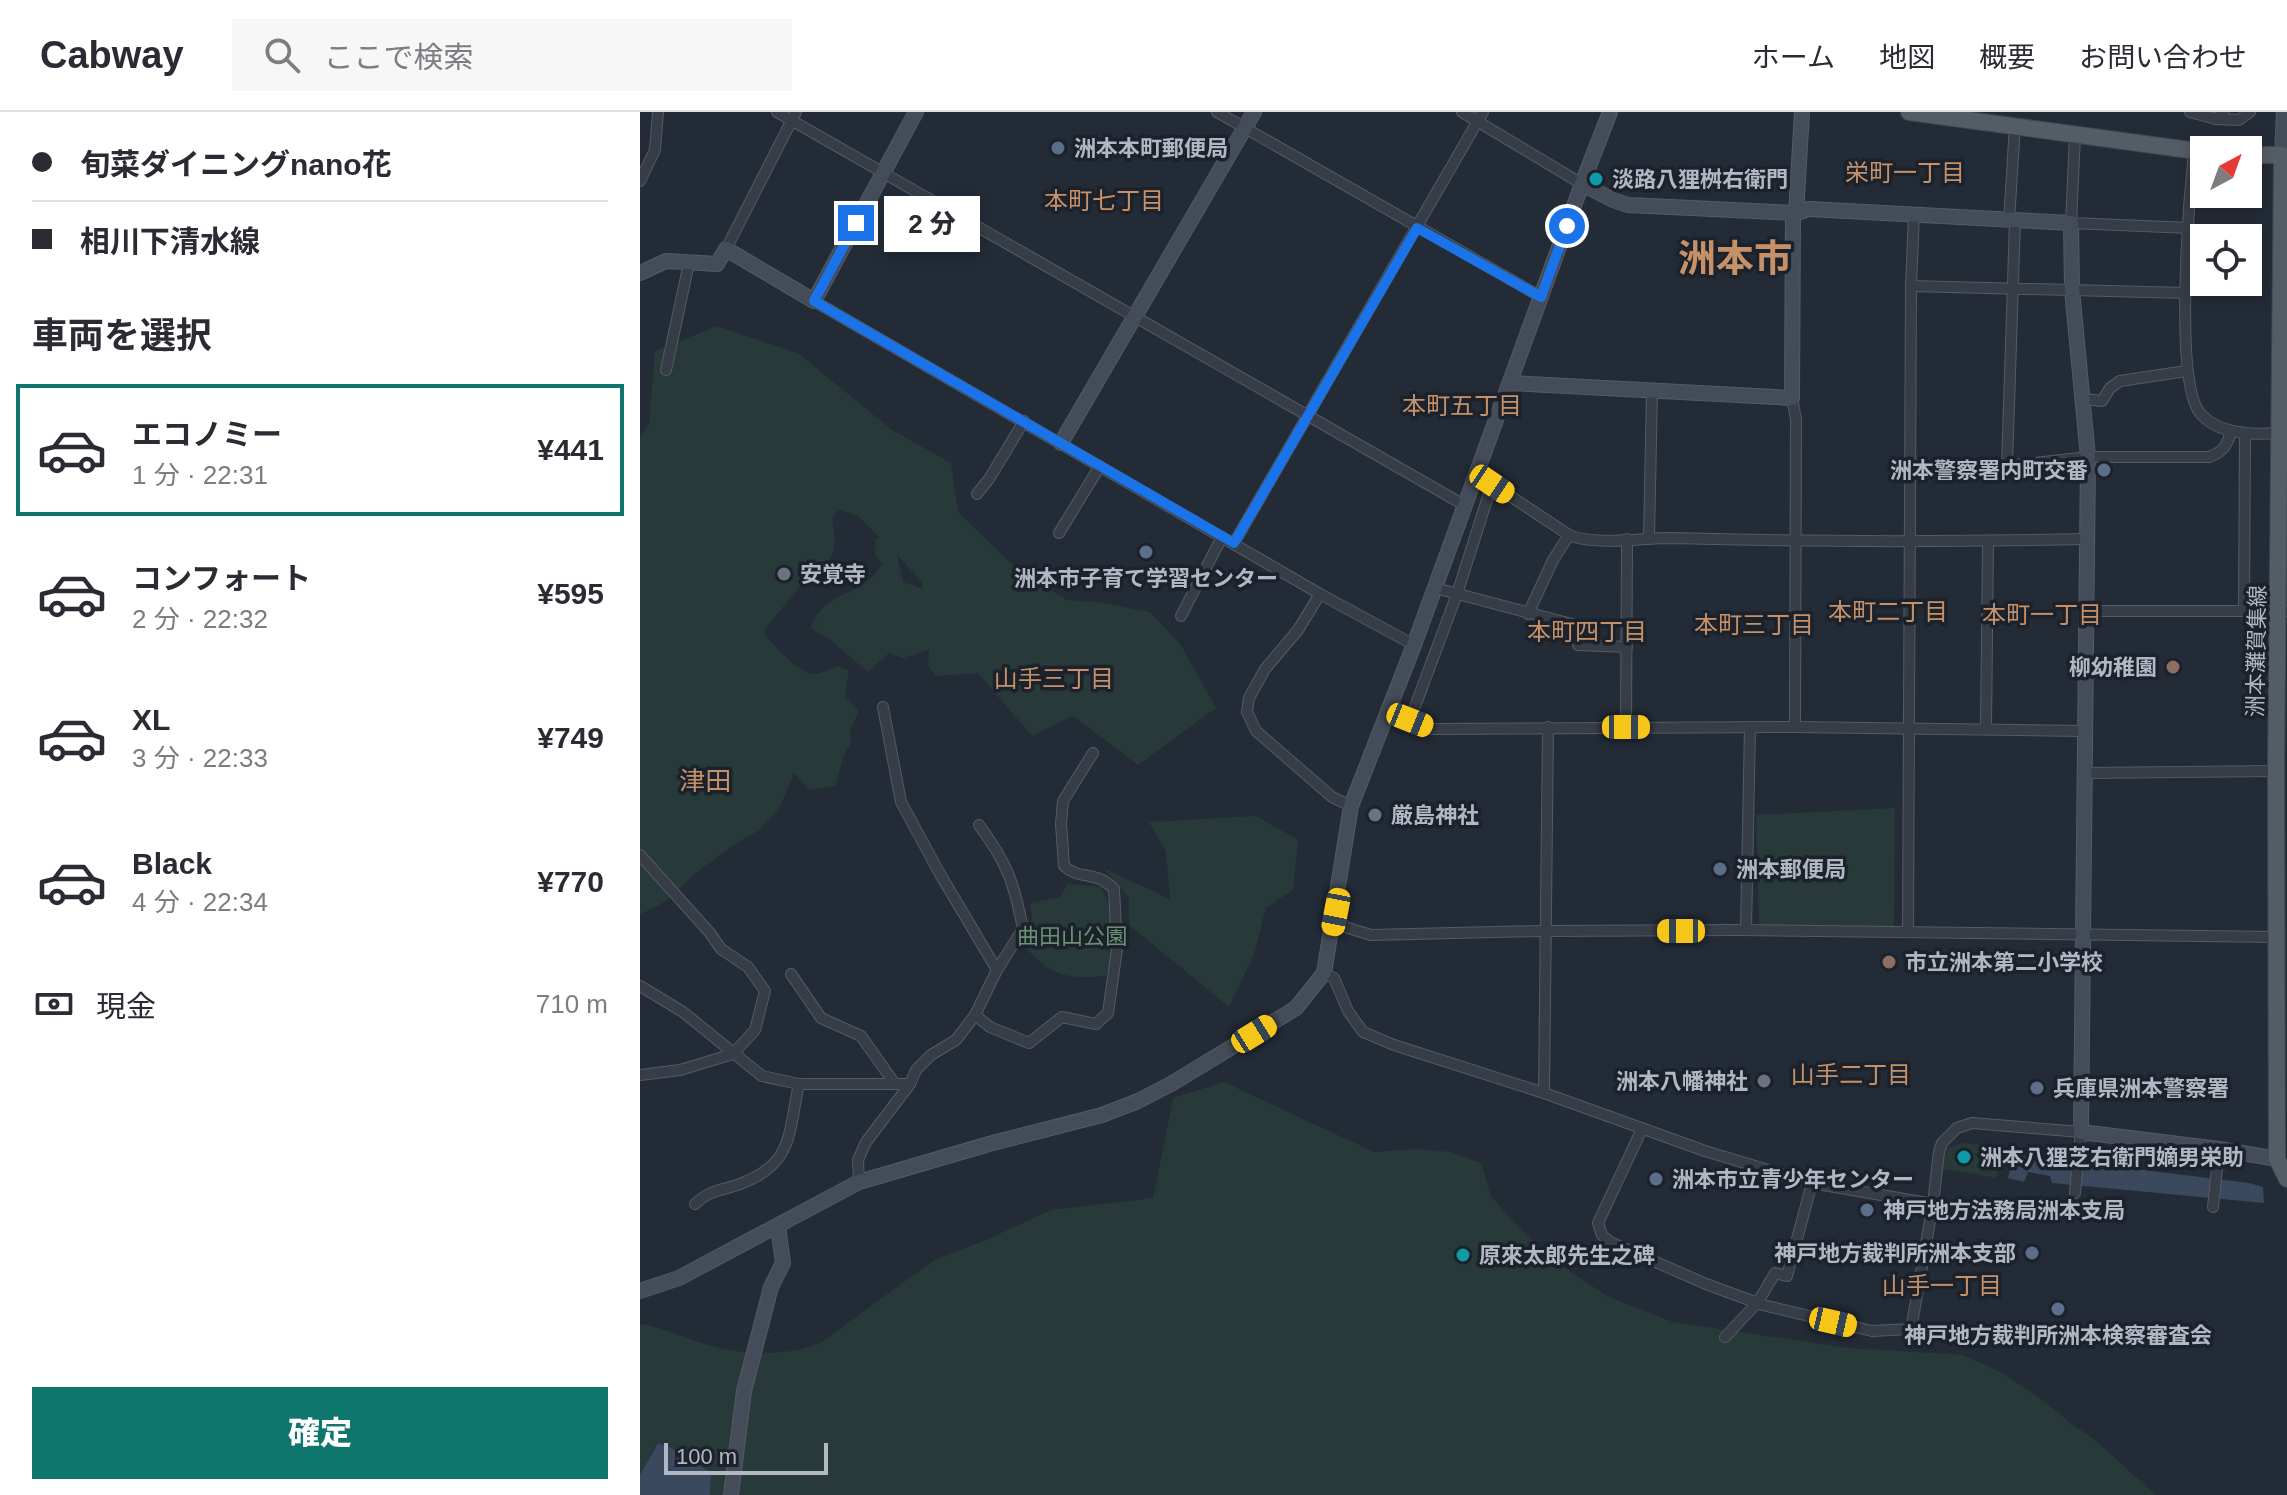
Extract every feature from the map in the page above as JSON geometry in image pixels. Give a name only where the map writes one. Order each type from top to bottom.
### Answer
[{"type":"main road","points":[[1909,112],[2190,151]]},
{"type":"main road","points":[[2262,155],[2285,155]]},
{"type":"main road","name":"洲本灘賀集線","points":[[2285,155],[2283,610],[2276,937],[2277,1159],[2287,1179]]},
{"type":"street","points":[[640,181],[655,150],[658,112]]},
{"type":"street","points":[[777,112],[794,116],[883,172],[1464,505]]},
{"type":"street","points":[[814,301],[916,112]]},
{"type":"street","points":[[1217,112],[1541,297]]},
{"type":"street","points":[[1061,443],[1254,112]]},
{"type":"street","points":[[1462,112],[1480,116],[1582,184],[1628,205],[1795,213],[1809,209],[2190,228],[2186,371],[2194,405],[2207,420],[2231,431],[2282,441]]},
{"type":"street","points":[[640,1291],[679,1278],[859,1182],[1102,1115],[1138,1101],[1296,1008],[1324,973],[1351,806],[1414,645],[1610,112]]},
{"type":"street","points":[[1795,727],[1796,419],[1792,398],[1795,213],[1802,112]]},
{"type":"street","points":[[2190,112],[2239,120],[2250,112]]},
{"type":"street","points":[[2284,112],[2285,155]]},
{"type":"street","points":[[640,273],[666,261],[717,264],[794,116]]},
{"type":"street","points":[[1234,543],[1480,116]]},
{"type":"street","points":[[2015,126],[2007,466],[2088,457],[2209,457],[2221,453],[2231,431]]},
{"type":"street","points":[[2075,135],[2072,290],[2085,399],[2088,457],[2081,1132],[2075,1193]]},
{"type":"street","points":[[1908,932],[1908,539],[1914,215]]},
{"type":"street","points":[[726,249],[1320,594],[1414,645]]},
{"type":"street","points":[[666,370],[689,263]]},
{"type":"street","points":[[1911,286],[2186,293]]},
{"type":"street","points":[[2085,399],[2102,401],[2110,388],[2120,381],[2186,371]]},
{"type":"street","points":[[1510,383],[1792,398]]},
{"type":"street","points":[[1649,538],[1652,390]]},
{"type":"street","points":[[977,494],[1024,421]]},
{"type":"street","points":[[2244,611],[2245,434]]},
{"type":"street","points":[[1059,533],[1100,466]]},
{"type":"street","points":[[1475,477],[1492,484],[1569,535],[1580,539],[2086,539]]},
{"type":"street","points":[[1410,720],[1457,594],[1492,484]]},
{"type":"street","points":[[1528,614],[1553,560],[1569,535]]},
{"type":"street","points":[[1181,616],[1222,537]]},
{"type":"street","points":[[1626,727],[1627,539]]},
{"type":"street","points":[[1986,729],[1988,541]]},
{"type":"street","points":[[1443,590],[1579,626],[1578,645],[1627,647]]},
{"type":"street","points":[[1320,594],[1298,630],[1265,669],[1249,698],[1247,712],[1256,731],[1332,797],[1351,806]]},
{"type":"street","points":[[2085,611],[2283,610]]},
{"type":"street","points":[[883,707],[901,802],[997,970]]},
{"type":"street","points":[[1386,711],[1432,729],[1795,727],[2085,731]]},
{"type":"street","points":[[1544,1093],[1548,727]]},
{"type":"street","points":[[1746,930],[1750,727]]},
{"type":"street","points":[[975,1015],[990,1027],[1029,1043],[1062,1017],[1096,1024],[1108,1013],[1117,949],[1114,889],[1102,878],[1072,873],[1064,866],[1061,824],[1063,801],[1093,753]]},
{"type":"street","points":[[2084,773],[2280,778]]},
{"type":"street","points":[[859,1182],[858,1160],[866,1142],[910,1084],[916,1070],[931,1055],[956,1040],[975,1015],[997,970],[1023,929],[1014,885],[999,852],[979,825]]},
{"type":"street","points":[[640,855],[721,949],[748,967],[765,991],[755,1030],[733,1054],[680,1070],[640,1075]]},
{"type":"street","points":[[1336,912],[1345,927],[1371,935],[1746,930],[2276,937]]},
{"type":"street","points":[[1324,973],[1334,978],[1348,1011],[1363,1032],[1394,1045],[1812,1183],[1933,1204]]},
{"type":"street","points":[[791,974],[821,1018],[861,1036],[895,1084]]},
{"type":"street","points":[[640,986],[683,1012],[762,1076],[799,1084],[910,1084]]},
{"type":"street","points":[[695,1204],[707,1193],[754,1179],[781,1158],[799,1084]]},
{"type":"street","points":[[1642,1129],[1598,1223],[1602,1235],[1610,1242],[1706,1284],[1758,1302],[1872,1331],[1911,1329],[1939,1152],[1942,1143],[1957,1128],[1972,1123],[2081,1132],[2277,1159]]},
{"type":"street","points":[[2213,1207],[2219,1149]]},
{"type":"street","points":[[1725,1337],[1758,1302],[1775,1273],[1787,1276],[1812,1183]]},
{"type":"street","points":[[731,1495],[744,1391],[771,1287],[783,1263],[778,1226]]},
{"type":"green space","points":[[717,326],[798,353],[892,430],[951,463],[958,512],[1015,567],[1067,600],[1150,612],[1181,645],[1216,708],[1138,765],[1073,716],[1032,736],[978,673],[936,676],[928,666],[929,650],[903,658],[889,653],[868,672],[829,639],[810,628],[825,606],[864,583],[882,564],[875,554],[875,539],[880,538],[858,516],[839,510],[832,517],[834,545],[829,561],[796,591],[764,631],[785,656],[806,672],[818,673],[838,666],[849,671],[845,696],[859,711],[850,730],[851,743],[843,757],[836,785],[810,790],[794,773],[779,809],[758,831],[697,872],[669,898],[640,914],[640,436],[649,425],[655,351]],"holes":[[[897,555],[921,581],[923,589],[903,582]]]},
{"type":"green space","points":[[1895,808],[1894,931],[1759,925],[1756,815]]},
{"type":"green space","points":[[1256,816],[1298,840],[1293,890],[1266,908],[1254,954],[1229,1007],[1129,925],[1129,898],[1103,868],[1170,899],[1166,852],[1149,822]]},
{"type":"green space","name":"曲田山公園","points":[[1068,884],[1101,887],[1106,897],[1112,931],[1106,976],[1062,974],[1044,965],[1026,948],[1032,917],[1030,903],[1060,897]]},
{"type":"green space","points":[[1224,1082],[1374,1152],[1416,1149],[1451,1152],[1481,1163],[1491,1196],[1554,1261],[1609,1297],[1673,1322],[1848,1348],[1964,1355],[2002,1373],[2044,1401],[2094,1439],[2156,1495],[710,1495],[710,1473],[660,1443],[640,1475],[640,1324],[741,1352],[772,1353],[819,1344],[934,1260],[1051,1210],[1153,1198],[1173,1098]]},
{"type":"green space","points":[[1962,1143],[1999,1147],[1997,1178],[1943,1169],[1946,1149]]},
{"type":"water","points":[[2014,1154],[2249,1183],[2263,1187],[2264,1203],[2052,1183],[2050,1176],[2028,1172],[2024,1182],[2008,1178]]},
{"type":"water","points":[[658,1443],[711,1473],[710,1495],[640,1495],[640,1475]]},
{"type":"place","name":"洲本本町郵便局","points":[[1058,148]]},
{"type":"place","name":"淡路八狸桝右衛門","points":[[1596,179]]},
{"type":"place","name":"洲本警察署内町交番","points":[[2104,470]]},
{"type":"place","name":"洲本市子育て学習センター","points":[[1146,552]]},
{"type":"place","name":"安覚寺","points":[[784,574]]},
{"type":"place","name":"柳幼稚園","points":[[2173,667]]},
{"type":"place","name":"厳島神社","points":[[1375,815]]},
{"type":"place","name":"洲本郵便局","points":[[1720,869]]},
{"type":"place","name":"市立洲本第二小学校","points":[[1889,962]]},
{"type":"place","name":"洲本八幡神社","points":[[1764,1081]]},
{"type":"place","name":"兵庫県洲本警察署","points":[[2037,1088]]},
{"type":"place","name":"洲本八狸芝右衛門嫡男栄助","points":[[1964,1157]]},
{"type":"place","name":"洲本市立青少年センター","points":[[1656,1179]]},
{"type":"place","name":"神戸地方法務局洲本支局","points":[[1867,1210]]},
{"type":"place","name":"神戸地方裁判所洲本支部","points":[[2032,1253]]},
{"type":"place","name":"原來太郎先生之碑","points":[[1463,1255]]},
{"type":"place","name":"神戸地方裁判所洲本検察審査会","points":[[2058,1309]]},
{"type":"district","name":"栄町一丁目","points":[[1905,173]]},
{"type":"district","name":"本町七丁目","points":[[1104,201]]},
{"type":"district","name":"洲本市","points":[[1735,259]]},
{"type":"district","name":"本町五丁目","points":[[1462,406]]},
{"type":"district","name":"本町二丁目","points":[[1888,612]]},
{"type":"district","name":"本町一丁目","points":[[2042,615]]},
{"type":"district","name":"本町三丁目","points":[[1754,625]]},
{"type":"district","name":"本町四丁目","points":[[1587,632]]},
{"type":"district","name":"山手三丁目","points":[[1054,679]]},
{"type":"district","name":"津田","points":[[705,781]]},
{"type":"district","name":"山手二丁目","points":[[1851,1075]]},
{"type":"district","name":"山手一丁目","points":[[1942,1286]]},
{"type":"route","points":[[856,223],[814,301],[1234,543],[1417,228],[1541,297],[1567,226]]}]
